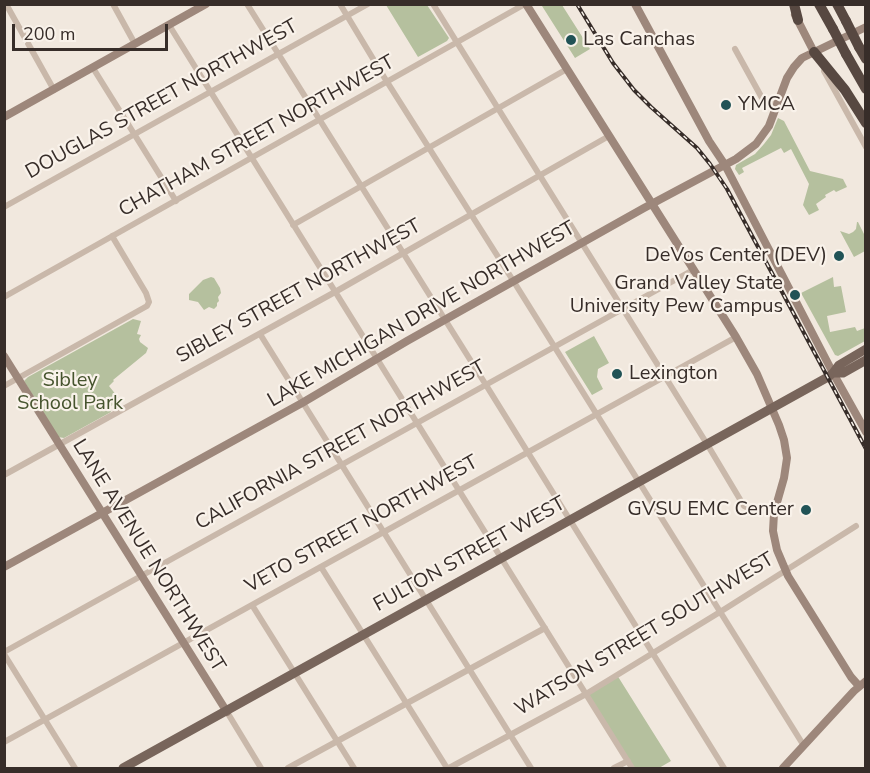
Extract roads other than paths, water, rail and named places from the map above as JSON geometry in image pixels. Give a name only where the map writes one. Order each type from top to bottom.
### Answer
[{"type":"highway","points":[[791,4],[798,20]]},
{"type":"highway","points":[[819,4],[866,89]]},
{"type":"highway","points":[[837,4],[866,58]]},
{"type":"highway","points":[[814,52],[845,90],[866,123]]},
{"type":"main road","name":"FULTON STREET WEST","points":[[833,374],[839,365],[866,350]]},
{"type":"main road","name":"FULTON STREET WEST","points":[[123,768],[833,374],[843,373],[866,360]]},
{"type":"street","points":[[6,4],[54,90]]},
{"type":"street","points":[[113,4],[135,44]]},
{"type":"street","points":[[4,117],[206,4]]},
{"type":"street","points":[[247,4],[724,768]]},
{"type":"street","points":[[340,4],[804,746]]},
{"type":"street","name":"DOUGLAS STREET NORTHWEST","points":[[4,207],[368,4]]},
{"type":"street","points":[[433,4],[744,506],[753,511]]},
{"type":"street","points":[[525,4],[736,337],[757,374],[784,440],[787,458],[774,513],[773,531],[777,550],[784,570],[854,681],[862,683],[783,768]]},
{"type":"street","name":"CHATHAM STREET NORTHWEST","points":[[4,297],[525,4]]},
{"type":"street","points":[[635,4],[709,141],[725,165],[833,374],[866,432]]},
{"type":"street","points":[[798,20],[866,147]]},
{"type":"street","points":[[169,25],[632,768]]},
{"type":"street","name":"LAKE MICHIGAN DRIVE NORTHWEST","points":[[4,567],[302,403],[445,320],[748,151],[769,126],[786,78],[802,58],[866,27]]},
{"type":"street","points":[[735,49],[762,98],[777,106]]},
{"type":"street","points":[[93,68],[176,201]]},
{"type":"street","points":[[294,225],[567,69]]},
{"type":"street","name":"SIBLEY STREET NORTHWEST","points":[[4,475],[403,254],[609,136]]},
{"type":"street","points":[[4,386],[148,304],[149,298],[112,236]]},
{"type":"street","name":"CALIFORNIA STREET NORTHWEST","points":[[4,653],[693,270]]},
{"type":"street","points":[[260,334],[531,768]]},
{"type":"street","name":"VETO STREET NORTHWEST","points":[[4,742],[736,337]]},
{"type":"street","name":"LANE AVENUE NORTHWEST","points":[[4,356],[227,712]]},
{"type":"street","name":"WATSON STREET SOUTHWEST","points":[[448,768],[586,694],[856,526]]},
{"type":"street","points":[[321,567],[448,768]]},
{"type":"street","points":[[252,605],[354,768]]},
{"type":"street","points":[[288,768],[545,628]]},
{"type":"street","points":[[4,653],[75,768]]},
{"type":"street","points":[[227,712],[261,768]]},
{"type":"street","points":[[614,768],[628,761]]},
{"type":"railway","points":[[577,4],[613,63],[634,90],[697,148],[727,189],[866,449]]},
{"type":"place","name":"Las Canchas","points":[[571,40]]},
{"type":"place","name":"YMCA","points":[[726,105]]},
{"type":"place","name":"DeVos Center (DEV)","points":[[839,256]]},
{"type":"place","name":"Grand Valley State University Pew Campus","points":[[795,295]]},
{"type":"place","name":"Lexington","points":[[617,374]]},
{"type":"place","name":"GVSU EMC Center","points":[[806,510]]},
{"type":"park label","name":"Sibley School Park","points":[[70,392]]}]
